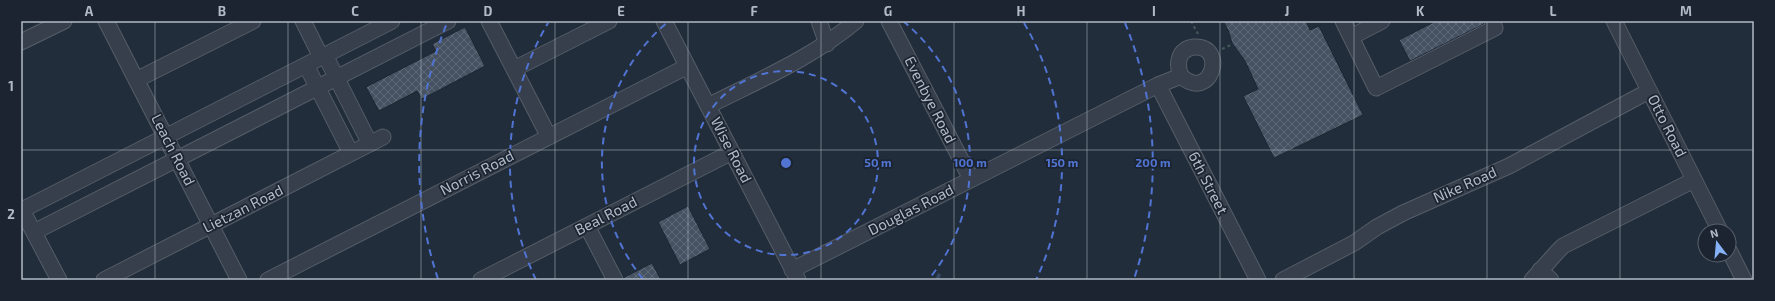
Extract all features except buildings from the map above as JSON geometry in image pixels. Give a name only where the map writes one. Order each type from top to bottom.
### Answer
[{"type":"street","points":[[21,42],[64,21]]},
{"type":"street","name":"Leach Road","points":[[106,21],[239,280]]},
{"type":"street","points":[[136,80],[253,21]]},
{"type":"street","points":[[303,21],[336,78]]},
{"type":"street","points":[[59,280],[22,211],[392,21]]},
{"type":"street","points":[[34,232],[448,21]]},
{"type":"street","points":[[489,21],[549,137]]},
{"type":"street","points":[[514,70],[609,21]]},
{"type":"street","name":"Wise Road","points":[[664,21],[795,275]]},
{"type":"street","points":[[819,21],[827,44]]},
{"type":"street","points":[[708,106],[808,55],[827,44],[856,21]]},
{"type":"street","name":"Evenbye Road","points":[[889,21],[971,179]]},
{"type":"street","points":[[1343,21],[1376,88],[1495,28],[1492,21]]},
{"type":"street","points":[[1351,37],[1382,21]]},
{"type":"street","name":"Otto Road","points":[[1614,21],[1716,223]]},
{"type":"street","points":[[306,65],[352,153]]},
{"type":"street","name":"Norris Road","points":[[268,280],[686,66]]},
{"type":"street","name":"Douglas Road","points":[[795,275],[971,179],[1158,85],[1181,76]]},
{"type":"street","name":"Lietzan Road","points":[[104,280],[377,140],[336,78]]},
{"type":"street","name":"6th Street","points":[[1158,85],[1258,280]]},
{"type":"street","name":"Nike Road","points":[[1283,280],[1354,243],[1377,227],[1403,213],[1515,163],[1649,91]]},
{"type":"street","name":"Beal Road","points":[[485,279],[732,152]]},
{"type":"street","points":[[1541,277],[1564,246],[1694,180]]},
{"type":"street","points":[[587,226],[615,280]]},
{"type":"street","points":[[1736,263],[1744,280]]},
{"type":"path","points":[[1222,50],[1233,44]]},
{"type":"waterway","points":[[937,280],[939,275]]}]
